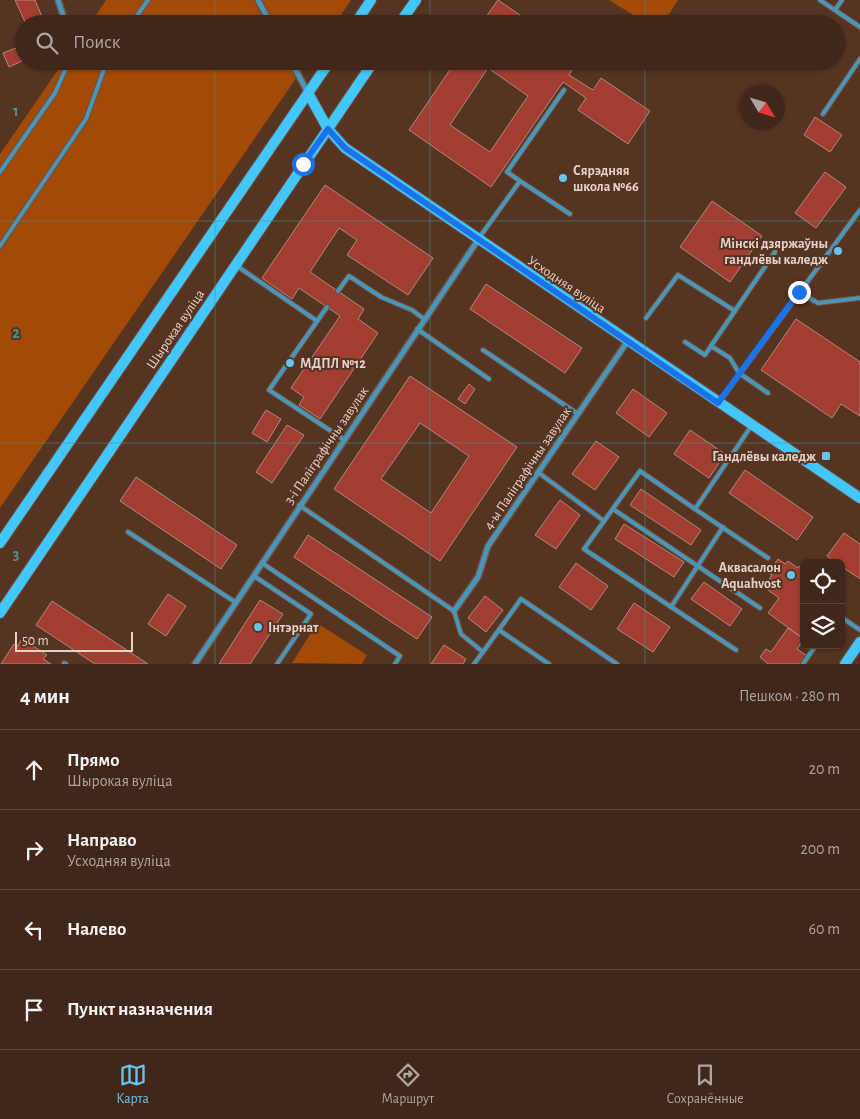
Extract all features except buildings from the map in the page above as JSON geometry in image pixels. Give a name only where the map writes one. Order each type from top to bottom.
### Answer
[{"type":"main road","points":[[361,15],[371,0]]},
{"type":"main road","points":[[405,15],[416,0]]},
{"type":"main road","name":"Шырокая вуліца","points":[[0,543],[324,70]]},
{"type":"main road","name":"Шырокая вуліца","points":[[0,613],[368,70]]},
{"type":"main road","name":"Усходняя вуліца","points":[[308,93],[328,129],[345,148],[627,342],[860,498]]},
{"type":"main road","points":[[845,664],[860,642]]},
{"type":"street","points":[[58,0],[63,15]]},
{"type":"street","points":[[258,0],[266,15]]},
{"type":"street","name":"Усходняя вуліца","points":[[296,70],[308,93]]},
{"type":"street","name":"3-і Паліграфічны завулак","points":[[195,664],[299,505],[478,240]]},
{"type":"street","name":"4-ы Паліграфічны завулак","points":[[454,611],[478,577],[488,546],[627,342]]},
{"type":"lane","points":[[137,15],[148,0]]},
{"type":"lane","points":[[820,0],[842,15]]},
{"type":"lane","points":[[835,10],[842,0]]},
{"type":"lane","points":[[845,17],[860,27]]},
{"type":"lane","points":[[823,114],[860,59]]},
{"type":"lane","points":[[0,172],[55,93],[65,70]]},
{"type":"lane","points":[[0,246],[86,119],[104,70]]},
{"type":"lane","points":[[564,90],[507,172],[570,214]]},
{"type":"lane","points":[[478,240],[520,181]]},
{"type":"lane","points":[[718,403],[860,210]]},
{"type":"lane","points":[[685,342],[705,355],[775,252]]},
{"type":"lane","points":[[235,265],[317,321]]},
{"type":"lane","points":[[646,318],[678,275],[735,311]]},
{"type":"lane","points":[[338,291],[348,276],[381,297],[412,310],[424,319]]},
{"type":"lane","points":[[799,292],[818,303],[860,298]]},
{"type":"lane","points":[[327,307],[269,390],[344,439]]},
{"type":"lane","points":[[417,330],[489,379]]},
{"type":"lane","points":[[711,346],[730,358],[739,374],[768,393]]},
{"type":"lane","points":[[483,350],[578,414]]},
{"type":"lane","points":[[695,508],[752,425]]},
{"type":"lane","points":[[736,650],[584,549],[640,471],[768,558]]},
{"type":"lane","points":[[539,472],[604,521]]},
{"type":"lane","points":[[299,505],[454,611],[461,634],[483,652]]},
{"type":"lane","points":[[613,509],[760,608]]},
{"type":"lane","points":[[671,607],[723,527]]},
{"type":"lane","points":[[128,532],[235,602]]},
{"type":"lane","points":[[262,563],[400,656],[395,664]]},
{"type":"lane","points":[[254,576],[311,614],[277,664]]},
{"type":"lane","points":[[483,664],[476,662],[521,599],[617,664]]},
{"type":"lane","points":[[845,620],[860,630]]},
{"type":"lane","points":[[499,630],[549,664]]},
{"type":"lane","points":[[803,664],[813,649]]},
{"type":"shaded area","points":[[106,0],[351,0],[341,15],[96,15]]},
{"type":"shaded area","points":[[609,0],[678,0],[669,15],[633,15]]},
{"type":"shaded area","points":[[58,70],[302,70],[0,508],[0,154]]},
{"type":"shaded area","points":[[317,623],[367,655],[362,664],[292,663]]},
{"type":"place","name":"Сярэдняя школа №66","points":[[563,178]]},
{"type":"place","name":"Мінскі дзяржаўны гандлёвы каледж","points":[[838,251]]},
{"type":"place","name":"МДПЛ №12","points":[[290,363]]},
{"type":"place","name":"Гандлёвы каледж","points":[[826,456]]},
{"type":"place","name":"Аквасалон Aquahvost","points":[[791,575]]},
{"type":"place","name":"Інтэрнат","points":[[258,627]]},
{"type":"route","points":[[303,164],[328,129],[345,148],[718,403],[799,292]]}]
